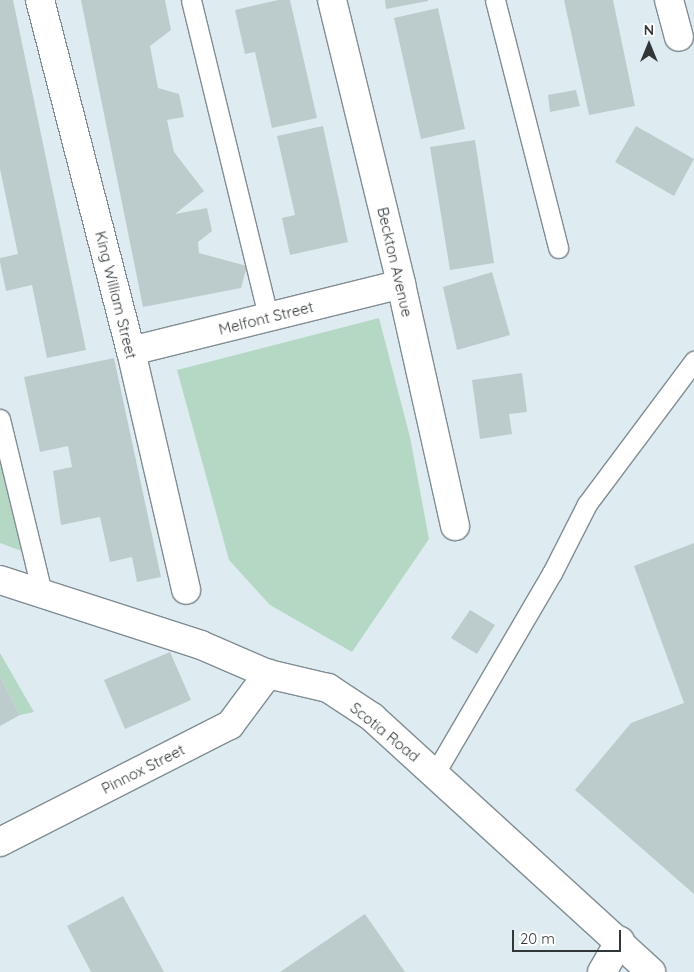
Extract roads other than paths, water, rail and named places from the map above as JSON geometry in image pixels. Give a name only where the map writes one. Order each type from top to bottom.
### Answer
[{"type":"street","name":"King William Street","points":[[40,0],[131,351],[186,590]]},
{"type":"street","name":"Beckton Avenue","points":[[332,0],[401,284],[455,526]]},
{"type":"street","points":[[669,0],[679,37]]},
{"type":"street","name":"Melfont Street","points":[[131,351],[401,284]]},
{"type":"street","name":"Scotia Road","points":[[0,580],[201,645],[268,674],[328,688],[372,717],[436,773],[620,941],[651,972]]},
{"type":"street","name":"Pinnox Street","points":[[0,842],[230,725],[268,674]]},
{"type":"street","points":[[602,972],[620,941]]},
{"type":"lane","points":[[191,0],[268,317]]},
{"type":"lane","points":[[495,0],[558,248]]},
{"type":"lane","points":[[436,773],[547,581],[587,504],[694,361]]},
{"type":"lane","points":[[0,419],[42,593]]}]
